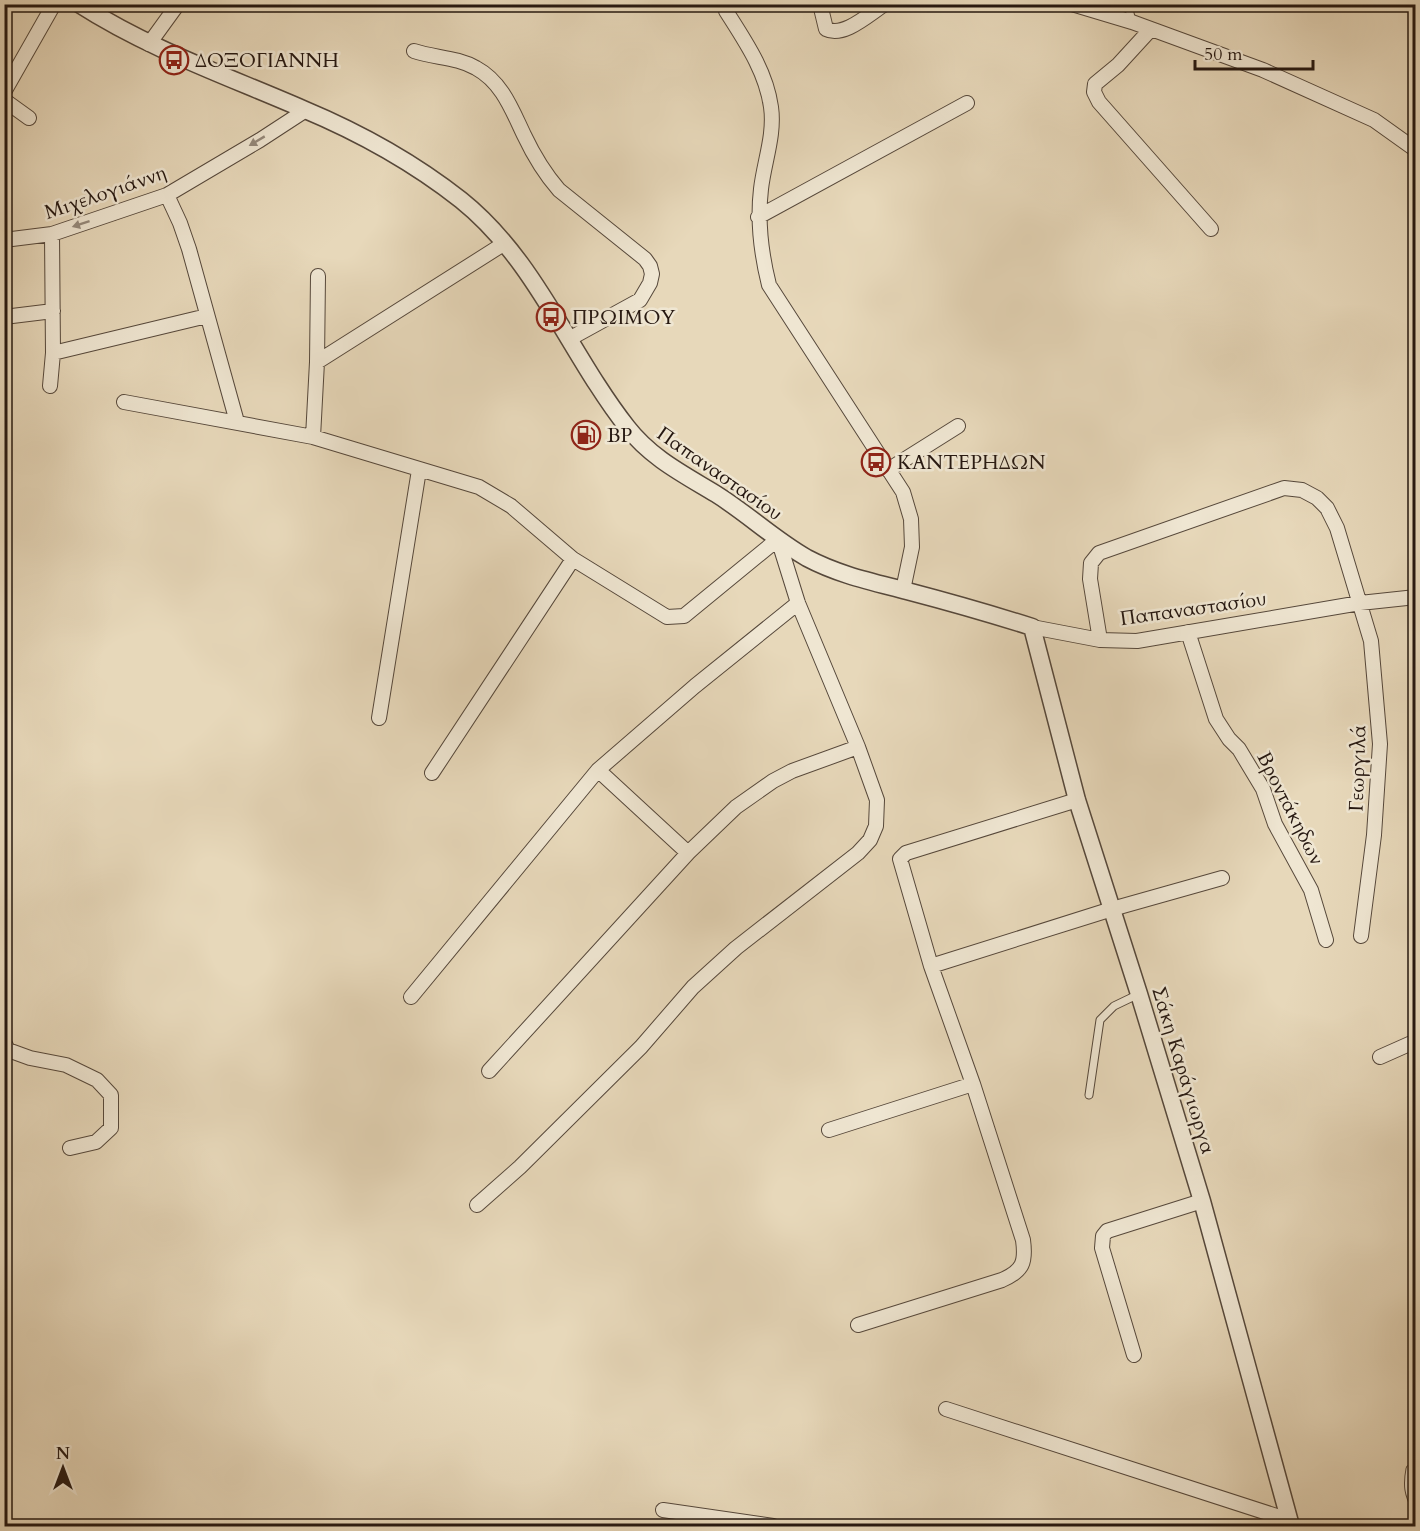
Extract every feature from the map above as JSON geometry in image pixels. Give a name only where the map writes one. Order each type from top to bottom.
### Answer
[{"type":"street","points":[[4,92],[54,4]]},
{"type":"street","name":"Παπαναστασίου","points":[[79,4],[105,21],[149,44],[306,110],[359,136],[429,177],[462,201],[505,243],[521,264],[614,410],[646,449],[662,462],[755,520],[778,539],[808,558],[837,572],[1032,627],[1100,640],[1137,641],[1360,603],[1416,597]]},
{"type":"street","points":[[149,44],[178,4]]},
{"type":"street","points":[[820,4],[826,29],[833,32],[843,30],[878,6]]},
{"type":"street","points":[[1072,4],[1132,22],[1263,70],[1353,109],[1391,130],[1416,150]]},
{"type":"street","points":[[725,7],[763,76],[771,107],[771,136],[758,217],[761,253],[769,285],[903,492],[911,519],[912,546],[903,590]]},
{"type":"street","points":[[1151,29],[1118,64],[1095,84],[1094,92],[1099,102],[1211,229]]},
{"type":"street","points":[[414,51],[465,62],[489,76],[504,97],[531,148],[555,185],[645,259],[650,266],[652,274],[650,283],[640,300],[569,339]]},
{"type":"street","points":[[4,100],[29,118]]},
{"type":"street","points":[[758,217],[967,103]]},
{"type":"street","name":"Μιχελογιάννη","points":[[4,240],[52,234],[167,195],[306,110]]},
{"type":"street","points":[[167,195],[180,223],[237,422]]},
{"type":"street","points":[[50,386],[53,353],[52,234]]},
{"type":"street","points":[[317,362],[505,243]]},
{"type":"street","points":[[313,437],[318,276]]},
{"type":"street","points":[[4,317],[53,311]]},
{"type":"street","points":[[53,353],[207,316]]},
{"type":"street","points":[[124,402],[313,437],[479,487],[511,506],[573,559],[667,617],[675,618],[690,611],[778,539],[798,603],[858,747],[877,800],[876,826],[870,840],[858,853],[727,956],[693,987],[641,1047],[520,1167],[477,1205]]},
{"type":"street","points":[[888,470],[958,426]]},
{"type":"street","points":[[379,718],[419,470]]},
{"type":"street","name":"Γεωργιλά","points":[[1100,640],[1090,579],[1091,563],[1099,553],[1284,488],[1302,490],[1317,498],[1327,508],[1337,528],[1371,641],[1380,744],[1374,835],[1361,936]]},
{"type":"street","points":[[432,773],[573,559]]},
{"type":"street","points":[[411,997],[598,770],[695,686],[798,603]]},
{"type":"street","name":"Σάκη Καράγιωργα","points":[[1032,627],[1077,800],[1202,1201],[1290,1523]]},
{"type":"street","name":"Βροντάκηδων","points":[[1188,632],[1216,719],[1229,739],[1239,749],[1263,789],[1275,824],[1311,890],[1326,940]]},
{"type":"street","points":[[489,1071],[688,853],[735,807],[792,771],[858,747]]},
{"type":"street","points":[[598,770],[688,853]]},
{"type":"street","points":[[858,1325],[1002,1280],[1014,1275],[1021,1267],[1025,1256],[1023,1240],[973,1084],[931,966],[900,859],[906,853],[1077,800]]},
{"type":"street","points":[[931,966],[1112,909],[1222,878]]},
{"type":"street","points":[[1380,1057],[1416,1041]]},
{"type":"street","points":[[4,1042],[8,1050],[30,1058],[66,1065],[98,1080],[111,1095],[111,1128],[96,1142],[70,1148]]},
{"type":"street","points":[[829,1130],[973,1084]]},
{"type":"street","points":[[1134,1355],[1101,1248],[1103,1236],[1107,1231],[1202,1201]]},
{"type":"street","points":[[946,1409],[1290,1523]]},
{"type":"street","points":[[663,1510],[772,1527]]},
{"type":"lane","points":[[1128,4],[1132,22]]},
{"type":"lane","points":[[1089,1095],[1100,1020],[1114,1006],[1139,994]]},
{"type":"lane","points":[[1416,1466],[1410,1469],[1407,1483],[1408,1492],[1416,1508]]},
{"type":"place","name":"ΔΟΞΟΓΙΑΝΝΗ","points":[[174,60]]},
{"type":"place","name":"ΠΡΩΙΜΟΥ","points":[[551,317]]},
{"type":"place","name":"BP","points":[[586,435]]},
{"type":"place","name":"ΚΑΝΤΕΡΗΔΩΝ","points":[[876,462]]}]
